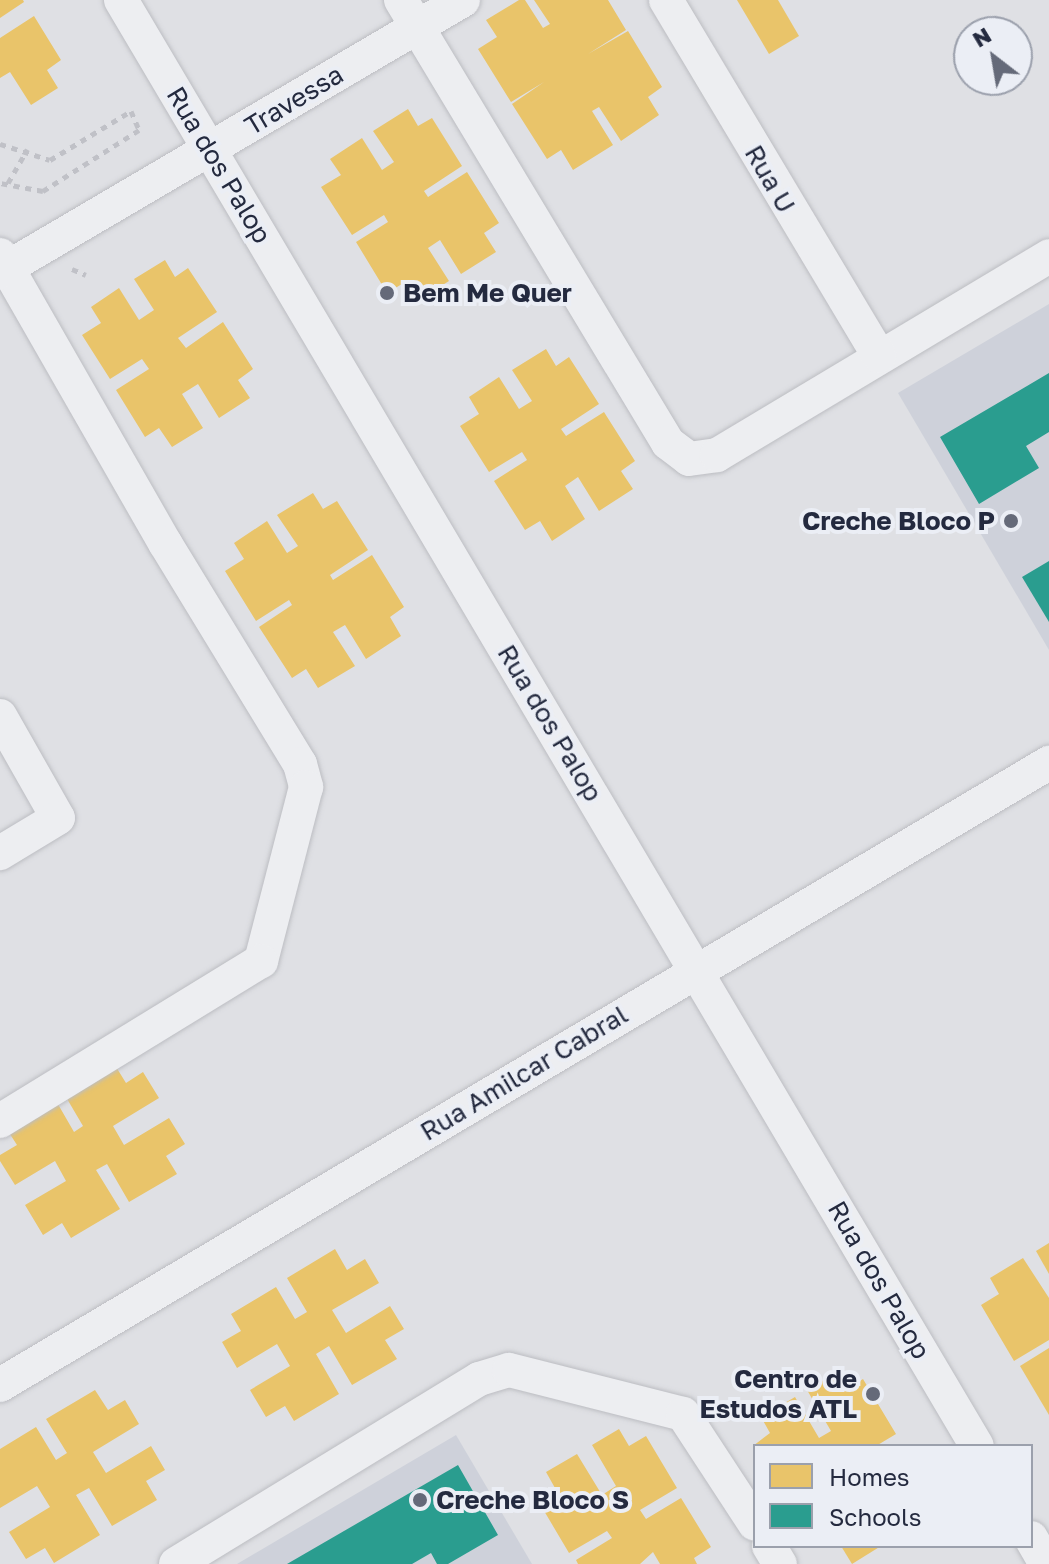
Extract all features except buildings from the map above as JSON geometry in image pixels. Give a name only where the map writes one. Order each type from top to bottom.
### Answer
[{"type":"street","name":"Rua dos Palop","points":[[121,0],[976,1444]]},
{"type":"street","name":"Travessa","points":[[3,265],[209,150],[409,13],[463,0]]},
{"type":"street","name":"Rua U","points":[[666,0],[879,356]]},
{"type":"street","points":[[409,13],[677,453],[700,460],[717,455],[1049,256]]},
{"type":"street","points":[[0,1121],[249,973],[268,945],[305,776],[3,265]]},
{"type":"street","points":[[0,716],[58,818],[0,853]]},
{"type":"street","name":"Rua Amilcar Cabral","points":[[0,1385],[1049,763]]},
{"type":"street","points":[[176,1564],[479,1379],[509,1370],[683,1414],[753,1521]]},
{"type":"street","points":[[1033,1541],[1046,1564]]},
{"type":"path","points":[[0,144],[28,149],[50,160],[131,111],[139,130],[43,191],[0,183]]},
{"type":"path","points":[[8,183],[28,149]]},
{"type":"shaded area","name":"Creche Bloco P","points":[[1049,304],[1049,650],[898,393]]},
{"type":"shaded area","name":"Creche Bloco S","points":[[456,1435],[532,1564],[237,1564]]},
{"type":"place","name":"Bem Me Quer","points":[[387,293]]},
{"type":"place","name":"Creche Bloco P","points":[[1011,521]]},
{"type":"place","name":"Centro de Estudos ATL","points":[[873,1394]]},
{"type":"place","name":"Creche Bloco S","points":[[420,1500]]}]
